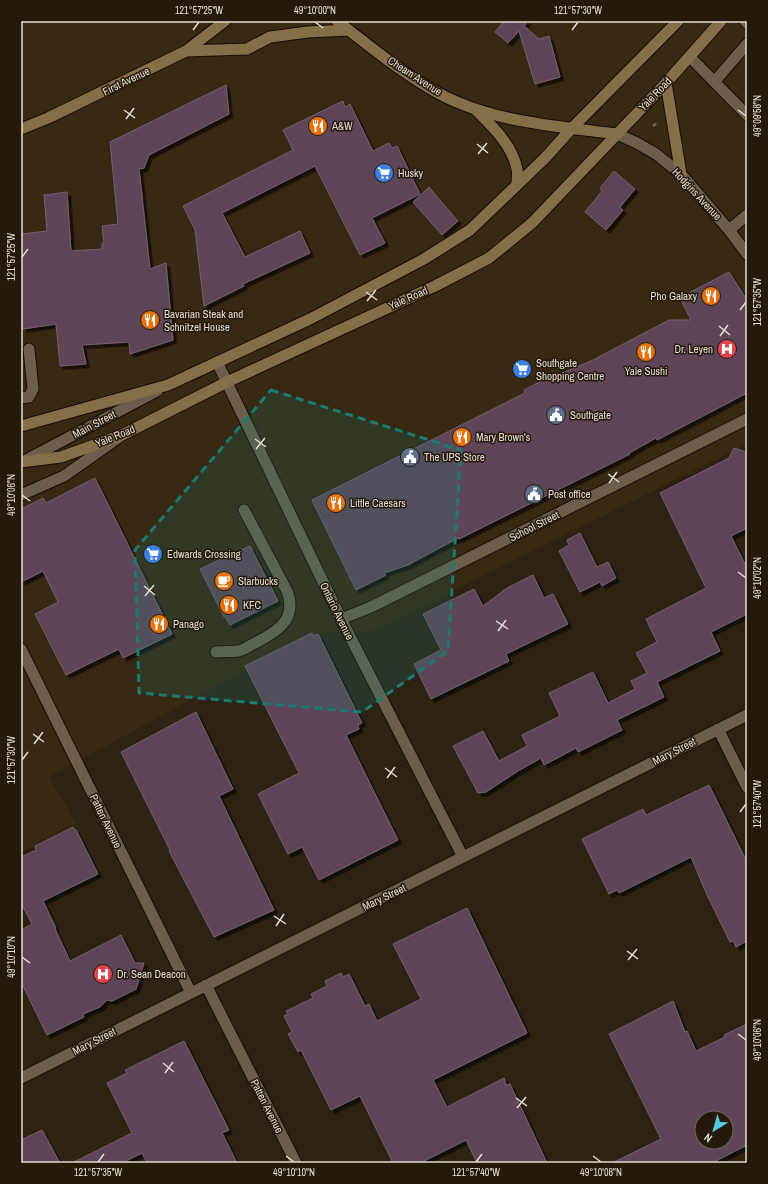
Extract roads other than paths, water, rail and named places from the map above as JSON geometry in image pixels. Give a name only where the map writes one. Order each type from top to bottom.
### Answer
[{"type":"main road","name":"First Avenue","points":[[21,129],[48,118],[186,52],[225,21]]},
{"type":"main road","name":"Cheam Avenue","points":[[337,21],[432,90],[476,109],[524,121],[617,134]]},
{"type":"main road","points":[[21,426],[168,385],[310,319],[424,260],[470,230],[518,185],[678,21]]},
{"type":"main road","name":"Yale Road","points":[[22,462],[61,457],[122,435],[227,382],[436,286],[489,258],[532,223],[666,83],[721,21]]},
{"type":"main road","points":[[186,52],[247,49],[270,37],[308,32],[349,30]]},
{"type":"main road","points":[[666,83],[681,174]]},
{"type":"main road","points":[[476,109],[499,133],[512,156],[517,170],[518,185]]},
{"type":"street","points":[[714,81],[747,44]]},
{"type":"street","points":[[690,57],[747,115]]},
{"type":"street","name":"Hodgins Avenue","points":[[617,134],[656,154],[681,174],[729,230],[747,254]]},
{"type":"street","points":[[729,230],[747,215]]},
{"type":"street","points":[[21,398],[29,397],[33,389],[29,349]]},
{"type":"street","name":"Ontario Avenue","points":[[217,362],[341,619],[463,858]]},
{"type":"street","name":"Main Street","points":[[22,462],[168,385]]},
{"type":"street","name":"School Street","points":[[341,619],[385,600],[747,419]]},
{"type":"street","name":"Main Street","points":[[21,495],[64,476],[122,435]]},
{"type":"street","points":[[216,652],[239,651],[272,634],[283,625],[290,610],[290,600],[287,591],[244,510]]},
{"type":"street","name":"Patten Avenue","points":[[21,649],[191,993]]},
{"type":"street","name":"Mary Street","points":[[21,1078],[463,858],[747,714]]},
{"type":"street","points":[[718,729],[747,787]]},
{"type":"street","name":"Patten Avenue","points":[[206,985],[296,1163]]},
{"type":"place","name":"A&W","points":[[318,126]]},
{"type":"place","name":"Husky","points":[[384,173]]},
{"type":"place","name":"Pho Galaxy","points":[[711,296]]},
{"type":"place","name":"Bavarian Steak and Schnitzel House","points":[[150,320]]},
{"type":"place","name":"Dr. Leyen","points":[[727,349]]},
{"type":"place","name":"Yale Sushi","points":[[646,352]]},
{"type":"place","name":"Southgate Shopping Centre","points":[[522,369]]},
{"type":"place","name":"Southgate","points":[[556,415]]},
{"type":"place","name":"Mary Brown's","points":[[462,437]]},
{"type":"place","name":"The UPS Store","points":[[410,457]]},
{"type":"place","name":"Post office","points":[[534,494]]},
{"type":"place","name":"Little Caesars","points":[[336,503]]},
{"type":"place","name":"Edwards Crossing","points":[[153,554]]},
{"type":"place","name":"Starbucks","points":[[224,581]]},
{"type":"place","name":"KFC","points":[[229,605]]},
{"type":"place","name":"Panago","points":[[159,624]]},
{"type":"place","name":"Dr. Sean Deacon","points":[[103,974]]}]
